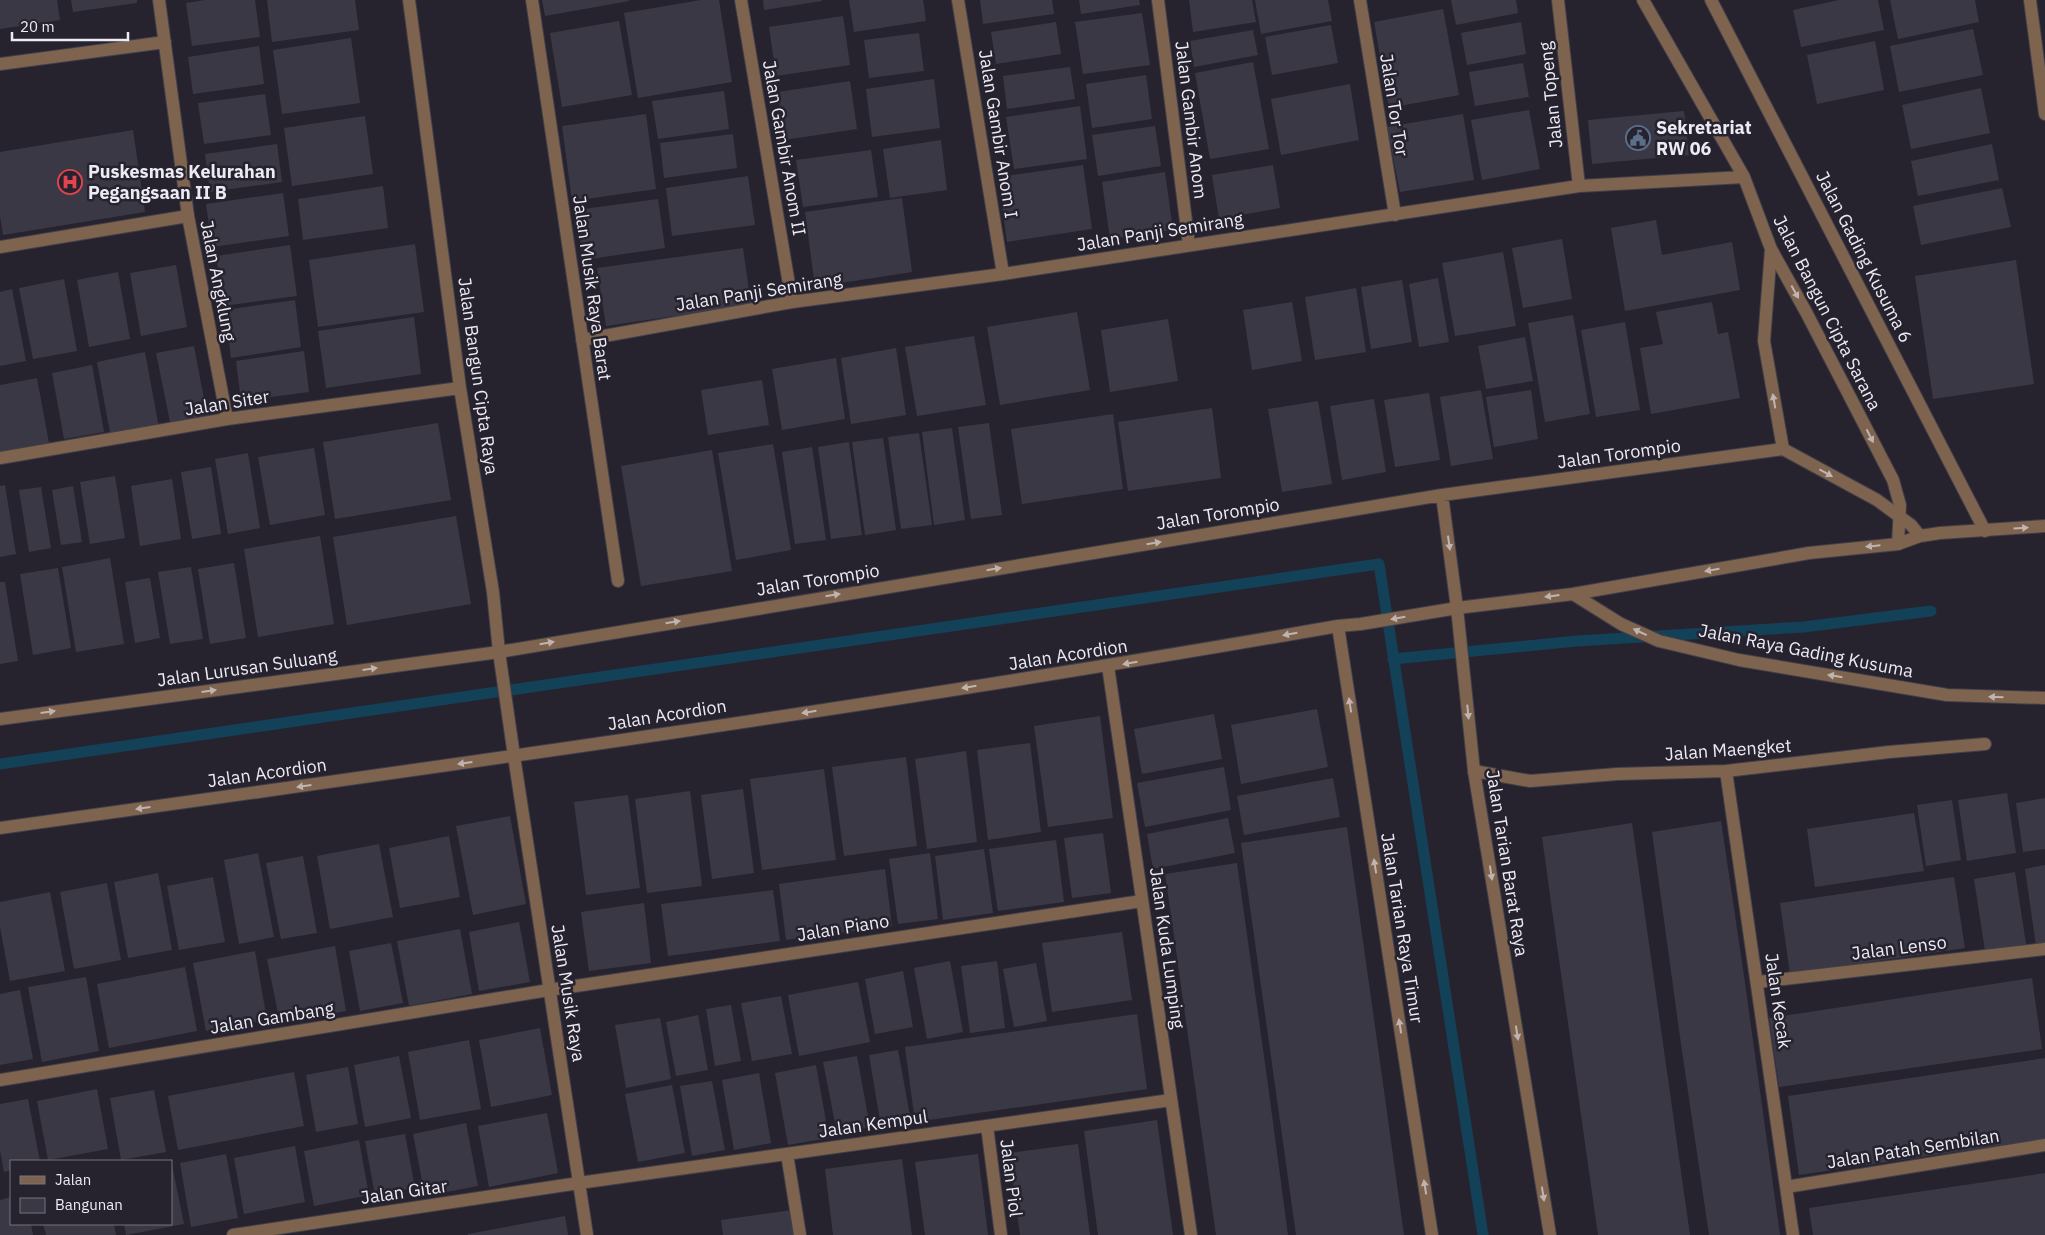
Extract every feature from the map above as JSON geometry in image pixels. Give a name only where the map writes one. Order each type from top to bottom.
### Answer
[{"type":"street","name":"Jalan Angklung","points":[[159,0],[188,216],[227,419]]},
{"type":"street","name":"Jalan Bangun Cipta Raya","points":[[409,0],[460,388],[493,592],[499,652],[514,756]]},
{"type":"street","name":"Jalan Musik Raya Barat","points":[[532,0],[618,581]]},
{"type":"street","name":"Jalan Gambir Anom II","points":[[741,0],[792,302]]},
{"type":"street","name":"Jalan Gambir Anom I","points":[[958,0],[1003,274]]},
{"type":"street","name":"Jalan Gambir Anom","points":[[1158,0],[1189,245]]},
{"type":"street","name":"Jalan Tor Tor","points":[[1360,0],[1395,215]]},
{"type":"street","name":"Jalan Topeng","points":[[1558,0],[1579,186]]},
{"type":"street","name":"Jalan Bangun Cipta Sarana","points":[[1643,0],[1744,178],[1771,249],[1806,312],[1893,480],[1900,505],[1898,544]]},
{"type":"street","name":"Jalan Gading Kusuma 6","points":[[1711,0],[1985,531]]},
{"type":"street","points":[[2030,0],[2045,114]]},
{"type":"street","points":[[0,64],[165,42]]},
{"type":"street","name":"Jalan Panji Semirang","points":[[582,340],[792,302],[1003,274],[1579,186],[1744,178]]},
{"type":"street","points":[[0,247],[188,216]]},
{"type":"street","points":[[1771,249],[1764,341],[1783,449],[1876,500],[1898,515],[1920,536]]},
{"type":"street","name":"Jalan Siter","points":[[0,458],[227,419],[460,388]]},
{"type":"street","name":"Jalan Torompio","points":[[499,652],[1442,495],[1783,449]]},
{"type":"street","name":"Jalan Tarian Barat Raya","points":[[1442,495],[1457,608],[1474,771],[1550,1235]]},
{"type":"street","points":[[1338,626],[1457,608],[1573,594],[1809,553],[1898,544],[1920,536],[1940,533],[2045,526]]},
{"type":"street","name":"Jalan Raya Gading Kusuma","points":[[1573,594],[1621,624],[1659,641],[1739,660],[1947,695],[2045,698]]},
{"type":"street","name":"Jalan Acordion","points":[[0,828],[514,756],[1108,666],[1338,626]]},
{"type":"street","name":"Jalan Tarian Raya Timur","points":[[1338,626],[1432,1235]]},
{"type":"street","name":"Jalan Lurusan Suluang","points":[[0,719],[499,652]]},
{"type":"street","name":"Jalan Kuda Lumping","points":[[1108,666],[1191,1235]]},
{"type":"street","name":"Jalan Maengket","points":[[1474,771],[1530,781],[1617,774],[1726,771],[1889,752],[1986,744]]},
{"type":"street","name":"Jalan Musik Raya","points":[[514,756],[587,1235]]},
{"type":"street","name":"Jalan Kecak","points":[[1726,771],[1758,982],[1793,1235]]},
{"type":"street","name":"Jalan Piano","points":[[549,990],[1142,901]]},
{"type":"street","name":"Jalan Lenso","points":[[1758,982],[2045,949]]},
{"type":"street","name":"Jalan Gambang","points":[[0,1080],[549,990]]},
{"type":"street","name":"Jalan Kempul","points":[[579,1183],[1171,1100]]},
{"type":"street","name":"Jalan Piol","points":[[987,1126],[1001,1235]]},
{"type":"street","name":"Jalan Patah Sembilan","points":[[1786,1187],[2045,1146]]},
{"type":"street","points":[[787,1154],[800,1235]]},
{"type":"street","name":"Jalan Gitar","points":[[233,1235],[579,1183]]},
{"type":"building","points":[[0,0],[57,0],[60,20],[0,29]]},
{"type":"building","points":[[71,0],[137,0],[137,3],[73,12]]},
{"type":"building","points":[[205,0],[255,0],[260,37],[192,46],[186,3]]},
{"type":"building","points":[[267,0],[355,0],[359,30],[272,42]]},
{"type":"building","points":[[542,0],[629,0],[629,1],[545,16]]},
{"type":"building","points":[[701,0],[719,0],[732,82],[638,98],[624,13]]},
{"type":"building","points":[[763,0],[822,0],[822,1],[764,10]]},
{"type":"building","points":[[849,0],[923,0],[926,21],[854,32]]},
{"type":"building","points":[[980,0],[1052,0],[1054,14],[983,24]]},
{"type":"building","points":[[1079,0],[1139,0],[1140,5],[1081,14]]},
{"type":"building","points":[[1189,0],[1252,0],[1256,22],[1193,32]]},
{"type":"building","points":[[1255,0],[1328,0],[1332,21],[1261,34]]},
{"type":"building","points":[[1451,0],[1516,0],[1518,13],[1456,25]]},
{"type":"building","points":[[1839,0],[1878,0],[1884,30],[1801,47],[1793,10]]},
{"type":"building","points":[[1890,0],[1975,0],[1979,22],[1898,39]]},
{"type":"building","points":[[1443,9],[1459,95],[1389,108],[1374,22]]},
{"type":"building","points":[[1142,13],[1150,65],[1083,74],[1075,22]]},
{"type":"building","points":[[843,16],[850,65],[776,76],[769,27]]},
{"type":"building","points":[[619,21],[632,95],[562,107],[550,33]]},
{"type":"building","points":[[1056,22],[1061,54],[996,64],[991,32]]},
{"type":"building","points":[[1521,22],[1526,54],[1467,65],[1461,33]]},
{"type":"building","points":[[1331,25],[1338,63],[1272,75],[1265,37]]},
{"type":"building","points":[[1973,29],[1983,75],[1899,92],[1890,46]]},
{"type":"building","points":[[1253,30],[1258,55],[1194,67],[1190,41]]},
{"type":"building","points":[[919,33],[924,71],[869,78],[864,40]]},
{"type":"building","points":[[351,38],[360,103],[282,114],[273,50]]},
{"type":"building","points":[[1875,41],[1884,90],[1817,104],[1807,55]]},
{"type":"building","points":[[259,46],[264,84],[193,94],[188,57]]},
{"type":"building","points":[[1253,62],[1269,149],[1210,159],[1195,73]]},
{"type":"building","points":[[1523,63],[1529,97],[1475,106],[1469,72]]},
{"type":"building","points":[[1070,67],[1075,99],[1007,109],[1003,76]]},
{"type":"building","points":[[1146,75],[1152,119],[1092,128],[1086,84]]},
{"type":"building","points":[[934,79],[940,128],[872,137],[866,89]]},
{"type":"building","points":[[850,81],[857,129],[784,140],[778,92]]},
{"type":"building","points":[[1350,84],[1359,140],[1281,155],[1271,99]]},
{"type":"building","points":[[1981,88],[1990,133],[1911,149],[1902,105]]},
{"type":"building","points":[[724,91],[729,129],[658,139],[652,101]]},
{"type":"building","points":[[265,94],[271,135],[204,144],[198,103]]},
{"type":"building","points":[[1080,106],[1087,159],[1014,169],[1006,117]]},
{"type":"building","points":[[1529,110],[1540,169],[1482,180],[1471,120]]},
{"type":"building","name":"Sekretariat RW 06","points":[[1684,111],[1689,155],[1592,164],[1588,120]]},
{"type":"building","points":[[646,114],[656,189],[572,201],[562,126]]},
{"type":"building","points":[[1463,114],[1474,180],[1400,192],[1387,127]]},
{"type":"building","points":[[365,116],[373,174],[292,186],[284,128]]},
{"type":"building","points":[[1155,126],[1161,166],[1098,176],[1092,135]]},
{"type":"building","name":"Puskesmas Kelurahan Pegangsaan II B","points":[[133,130],[145,212],[3,235],[0,216],[0,152]]},
{"type":"building","points":[[733,134],[737,168],[664,178],[660,143]]},
{"type":"building","points":[[941,140],[947,190],[890,198],[883,149]]},
{"type":"building","points":[[277,144],[282,182],[210,192],[205,154]]},
{"type":"building","points":[[1992,144],[1999,180],[1918,196],[1911,161]]},
{"type":"building","points":[[871,150],[878,197],[803,207],[796,160]]},
{"type":"building","points":[[1083,165],[1092,229],[1007,242],[998,177]]},
{"type":"building","points":[[1273,165],[1280,208],[1219,219],[1212,175]]},
{"type":"building","points":[[1165,172],[1173,230],[1110,239],[1102,182]]},
{"type":"building","points":[[748,176],[755,225],[672,236],[666,188]]},
{"type":"building","points":[[383,186],[388,228],[303,240],[298,199]]},
{"type":"building","points":[[2002,188],[2011,227],[1921,245],[1913,206]]},
{"type":"building","points":[[283,193],[289,236],[212,247],[206,204]]},
{"type":"building","points":[[902,198],[912,272],[815,287],[805,212]]},
{"type":"building","points":[[658,199],[665,248],[583,260],[576,210]]},
{"type":"building","points":[[1656,220],[1662,255],[1732,242],[1740,290],[1625,311],[1611,228]]},
{"type":"building","points":[[1562,239],[1572,299],[1523,308],[1512,248]]},
{"type":"building","points":[[415,244],[424,312],[318,327],[309,260]]},
{"type":"building","points":[[290,245],[297,296],[223,306],[216,256]]},
{"type":"building","points":[[743,248],[751,305],[606,326],[597,268]]},
{"type":"building","points":[[1503,252],[1516,326],[1455,336],[1442,263]]},
{"type":"building","points":[[2016,260],[2034,384],[1933,399],[1915,276]]},
{"type":"building","points":[[176,265],[187,327],[141,336],[130,273]]},
{"type":"building","points":[[118,272],[130,339],[89,347],[77,280]]},
{"type":"building","points":[[1438,278],[1449,342],[1419,347],[1409,284]]},
{"type":"building","points":[[64,279],[77,351],[33,359],[19,288]]},
{"type":"building","points":[[1402,280],[1412,342],[1371,349],[1361,287]]},
{"type":"building","points":[[1356,288],[1366,352],[1315,360],[1305,297]]},
{"type":"building","points":[[12,289],[26,361],[0,366],[0,292]]},
{"type":"building","points":[[295,300],[301,347],[231,358],[225,310]]},
{"type":"building","points":[[1292,302],[1302,361],[1252,370],[1243,310]]},
{"type":"building","points":[[1712,302],[1718,334],[1728,332],[1740,398],[1651,414],[1640,348],[1663,344],[1656,312]]},
{"type":"building","points":[[1077,312],[1090,390],[1000,405],[987,327]]},
{"type":"building","points":[[1573,315],[1590,414],[1545,422],[1528,323]]},
{"type":"building","points":[[414,317],[421,374],[326,388],[318,331]]},
{"type":"building","points":[[1168,319],[1178,381],[1110,392],[1101,330]]},
{"type":"building","points":[[1625,322],[1640,410],[1596,417],[1581,330]]},
{"type":"building","points":[[974,336],[986,405],[917,416],[905,347]]},
{"type":"building","points":[[1525,337],[1533,381],[1486,389],[1478,346]]},
{"type":"building","points":[[194,346],[207,415],[170,422],[156,353]]},
{"type":"building","points":[[896,348],[906,415],[851,424],[841,358]]},
{"type":"building","points":[[304,351],[309,392],[241,401],[236,361]]},
{"type":"building","points":[[145,352],[159,428],[111,438],[97,362]]},
{"type":"building","points":[[836,358],[845,419],[782,430],[772,369]]},
{"type":"building","points":[[92,365],[104,432],[64,439],[52,373]]},
{"type":"building","points":[[37,378],[49,443],[0,452],[0,385]]},
{"type":"building","points":[[762,380],[769,425],[708,435],[701,390]]},
{"type":"building","points":[[1481,390],[1493,459],[1451,466],[1440,397]]},
{"type":"building","points":[[1531,390],[1538,439],[1494,447],[1486,397]]},
{"type":"building","points":[[1429,393],[1440,460],[1395,467],[1384,400]]},
{"type":"building","points":[[1374,399],[1386,472],[1342,480],[1330,406]]},
{"type":"building","points":[[1318,401],[1332,484],[1282,492],[1268,409]]},
{"type":"building","points":[[1212,408],[1221,478],[1128,491],[1118,422]]},
{"type":"building","points":[[1113,414],[1123,489],[1022,504],[1011,429]]},
{"type":"building","points":[[438,423],[451,500],[335,519],[323,442]]},
{"type":"building","points":[[989,423],[1002,515],[971,519],[958,427]]},
{"type":"building","points":[[952,428],[965,520],[934,525],[922,432]]},
{"type":"building","points":[[919,433],[932,525],[901,529],[888,437]]},
{"type":"building","points":[[883,438],[896,530],[865,535],[852,442]]},
{"type":"building","points":[[849,442],[862,535],[831,539],[818,447]]},
{"type":"building","points":[[773,444],[791,550],[736,560],[718,453]]},
{"type":"building","points":[[812,447],[826,540],[795,544],[782,452]]},
{"type":"building","points":[[314,448],[325,515],[270,525],[258,457]]},
{"type":"building","points":[[712,450],[732,571],[641,586],[621,466]]},
{"type":"building","points":[[248,453],[260,528],[228,534],[215,459]]},
{"type":"building","points":[[211,467],[221,534],[192,539],[181,472]]},
{"type":"building","points":[[115,476],[125,538],[90,544],[80,482]]},
{"type":"building","points":[[172,479],[181,539],[140,546],[131,486]]},
{"type":"building","points":[[5,485],[16,554],[0,557],[0,486]]},
{"type":"building","points":[[73,486],[82,542],[61,545],[52,490]]},
{"type":"building","points":[[41,487],[51,548],[29,552],[19,490]]},
{"type":"building","points":[[456,516],[471,604],[347,625],[333,537]]},
{"type":"building","points":[[320,536],[334,624],[258,637],[244,549]]},
{"type":"building","points":[[110,558],[124,644],[76,652],[62,567]]},
{"type":"building","points":[[234,563],[246,638],[210,644],[198,569]]},
{"type":"building","points":[[191,567],[203,639],[170,644],[158,572]]},
{"type":"building","points":[[58,568],[71,648],[33,655],[20,574]]},
{"type":"building","points":[[150,578],[160,638],[135,643],[125,582]]},
{"type":"building","points":[[0,582],[5,582],[18,661],[0,664]]},
{"type":"building","points":[[1317,709],[1328,767],[1241,784],[1231,725]]},
{"type":"building","points":[[1214,714],[1222,759],[1142,774],[1134,729]]},
{"type":"building","points":[[1100,716],[1113,818],[1048,827],[1034,726]]},
{"type":"building","points":[[1030,743],[1041,832],[988,840],[977,750]]},
{"type":"building","points":[[966,751],[977,842],[927,849],[915,759]]},
{"type":"building","points":[[906,757],[917,846],[844,856],[832,767]]},
{"type":"building","points":[[1224,767],[1231,810],[1145,827],[1137,783]]},
{"type":"building","points":[[824,769],[836,860],[762,870],[750,779]]},
{"type":"building","points":[[1333,778],[1340,817],[1244,835],[1237,796]]},
{"type":"building","points":[[743,789],[754,873],[712,879],[701,795]]},
{"type":"building","points":[[690,791],[702,886],[647,893],[635,799]]},
{"type":"building","points":[[2007,793],[2016,853],[1967,861],[1958,800]]},
{"type":"building","points":[[628,795],[640,888],[586,895],[574,802]]},
{"type":"building","points":[[2045,798],[2045,849],[2023,852],[2016,803]]},
{"type":"building","points":[[1952,800],[1961,860],[1926,866],[1917,805]]},
{"type":"building","points":[[1914,813],[1924,871],[1815,887],[1807,829]]},
{"type":"building","points":[[510,816],[526,904],[473,915],[456,826]]},
{"type":"building","points":[[1228,818],[1235,853],[1153,869],[1147,834]]},
{"type":"building","points":[[1721,821],[1780,1235],[1709,1235],[1680,1037],[1652,832]]},
{"type":"building","points":[[1632,823],[1690,1235],[1598,1235],[1552,910],[1542,837]]},
{"type":"building","points":[[1347,827],[1404,1235],[1296,1235],[1241,843]]},
{"type":"building","points":[[1103,833],[1111,893],[1072,898],[1064,838]]},
{"type":"building","points":[[449,836],[460,897],[400,908],[389,848]]},
{"type":"building","points":[[1056,840],[1064,902],[998,911],[989,849]]},
{"type":"building","points":[[379,844],[393,917],[330,929],[317,856]]},
{"type":"building","points":[[984,849],[993,913],[943,920],[935,856]]},
{"type":"building","points":[[258,853],[274,937],[239,944],[224,860]]},
{"type":"building","points":[[930,853],[938,919],[898,924],[889,859]]},
{"type":"building","points":[[303,856],[317,933],[281,939],[266,863]]},
{"type":"building","points":[[1237,863],[1288,1235],[1216,1235],[1165,874]]},
{"type":"building","points":[[2045,865],[2045,945],[2036,946],[2025,869]]},
{"type":"building","points":[[885,869],[892,926],[786,940],[779,884]]},
{"type":"building","points":[[2015,872],[2026,944],[1985,951],[1974,879]]},
{"type":"building","points":[[158,873],[172,950],[128,958],[114,882]]},
{"type":"building","points":[[213,877],[225,942],[179,950],[167,886]]},
{"type":"building","points":[[1954,877],[1965,948],[1790,974],[1780,903]]},
{"type":"building","points":[[107,883],[121,960],[74,969],[60,892]]},
{"type":"building","points":[[773,890],[780,941],[668,956],[661,904]]},
{"type":"building","points":[[50,892],[65,971],[10,981],[0,927],[0,902]]},
{"type":"building","points":[[644,903],[651,963],[589,971],[581,912]]},
{"type":"building","points":[[519,922],[530,982],[479,991],[469,932]]},
{"type":"building","points":[[460,929],[472,994],[409,1006],[397,941]]},
{"type":"building","points":[[1122,932],[1132,1000],[1052,1012],[1042,943]]},
{"type":"building","points":[[391,943],[403,1003],[360,1011],[349,951]]},
{"type":"building","points":[[335,946],[346,1011],[280,1023],[267,959]]},
{"type":"building","points":[[255,951],[267,1020],[206,1031],[193,963]]},
{"type":"building","points":[[950,961],[963,1032],[927,1039],[914,968]]},
{"type":"building","points":[[997,961],[1005,1028],[970,1033],[961,966]]},
{"type":"building","points":[[1036,963],[1047,1021],[1014,1027],[1003,969]]},
{"type":"building","points":[[185,967],[197,1031],[109,1048],[97,984]]},
{"type":"building","points":[[903,971],[913,1027],[875,1034],[865,979]]},
{"type":"building","points":[[86,977],[99,1051],[42,1062],[28,987]]},
{"type":"building","points":[[2032,978],[2042,1049],[1779,1087],[1769,1018]]},
{"type":"building","points":[[858,982],[870,1042],[799,1056],[788,995]]},
{"type":"building","points":[[20,990],[33,1059],[0,1065],[0,994]]},
{"type":"building","points":[[781,996],[792,1054],[752,1061],[741,1003]]},
{"type":"building","points":[[731,1005],[741,1061],[715,1066],[706,1009]]},
{"type":"building","points":[[1137,1014],[1147,1089],[915,1122],[905,1047]]},
{"type":"building","points":[[698,1015],[708,1070],[676,1076],[666,1022]]},
{"type":"building","points":[[660,1018],[671,1079],[626,1088],[615,1025]]},
{"type":"building","points":[[540,1028],[552,1095],[491,1107],[479,1040]]},
{"type":"building","points":[[469,1040],[481,1109],[420,1120],[408,1052]]},
{"type":"building","points":[[898,1050],[910,1116],[880,1121],[869,1055]]},
{"type":"building","points":[[399,1056],[411,1118],[365,1127],[354,1065]]},
{"type":"building","points":[[857,1056],[870,1127],[837,1133],[823,1062]]},
{"type":"building","points":[[2045,1058],[2045,1139],[1799,1175],[1788,1096]]},
{"type":"building","points":[[816,1065],[829,1138],[788,1145],[775,1073]]},
{"type":"building","points":[[348,1067],[358,1124],[316,1132],[306,1075]]},
{"type":"building","points":[[294,1072],[304,1126],[178,1150],[168,1096]]},
{"type":"building","points":[[759,1073],[771,1143],[734,1150],[722,1080]]},
{"type":"building","points":[[712,1081],[725,1150],[692,1156],[680,1086]]},
{"type":"building","points":[[672,1085],[685,1153],[638,1162],[625,1094]]},
{"type":"building","points":[[97,1089],[108,1149],[48,1160],[37,1101]]},
{"type":"building","points":[[154,1090],[166,1152],[121,1160],[110,1098]]},
{"type":"building","points":[[28,1099],[40,1160],[10,1160],[10,1170],[4,1172],[0,1151],[0,1104]]},
{"type":"building","points":[[547,1113],[558,1173],[489,1187],[478,1126]]},
{"type":"building","points":[[1157,1120],[1173,1235],[1098,1235],[1084,1131]]},
{"type":"building","points":[[466,1123],[478,1186],[425,1196],[413,1134]]},
{"type":"building","points":[[405,1134],[415,1188],[375,1195],[365,1141]]},
{"type":"building","points":[[359,1140],[369,1195],[314,1206],[304,1151]]},
{"type":"building","points":[[1078,1144],[1090,1235],[1020,1235],[1009,1153]]},
{"type":"building","points":[[295,1146],[305,1202],[244,1214],[234,1158]]},
{"type":"building","points":[[226,1154],[238,1218],[191,1227],[180,1163]]},
{"type":"building","points":[[978,1154],[988,1235],[925,1235],[915,1162]]},
{"type":"building","points":[[902,1159],[912,1235],[833,1235],[825,1169]]},
{"type":"building","points":[[172,1165],[184,1224],[126,1235],[124,1225],[172,1225]]},
{"type":"building","points":[[2045,1173],[2045,1235],[1813,1235],[1809,1208]]},
{"type":"building","points":[[10,1197],[10,1225],[31,1225],[33,1235],[0,1235],[0,1200]]},
{"type":"building","points":[[792,1210],[796,1235],[723,1235],[721,1220]]},
{"type":"building","points":[[565,1216],[568,1235],[468,1235],[468,1234]]},
{"type":"building","points":[[43,1225],[114,1225],[116,1235],[46,1235]]},
{"type":"waterway","points":[[0,764],[1379,564],[1483,1235]]},
{"type":"waterway","points":[[1393,659],[1577,641],[1804,627],[1931,611]]},
{"type":"place","name":"Sekretariat RW 06","points":[[1638,138]]},
{"type":"place","name":"Puskesmas Kelurahan Pegangsaan II B","points":[[70,182]]}]
